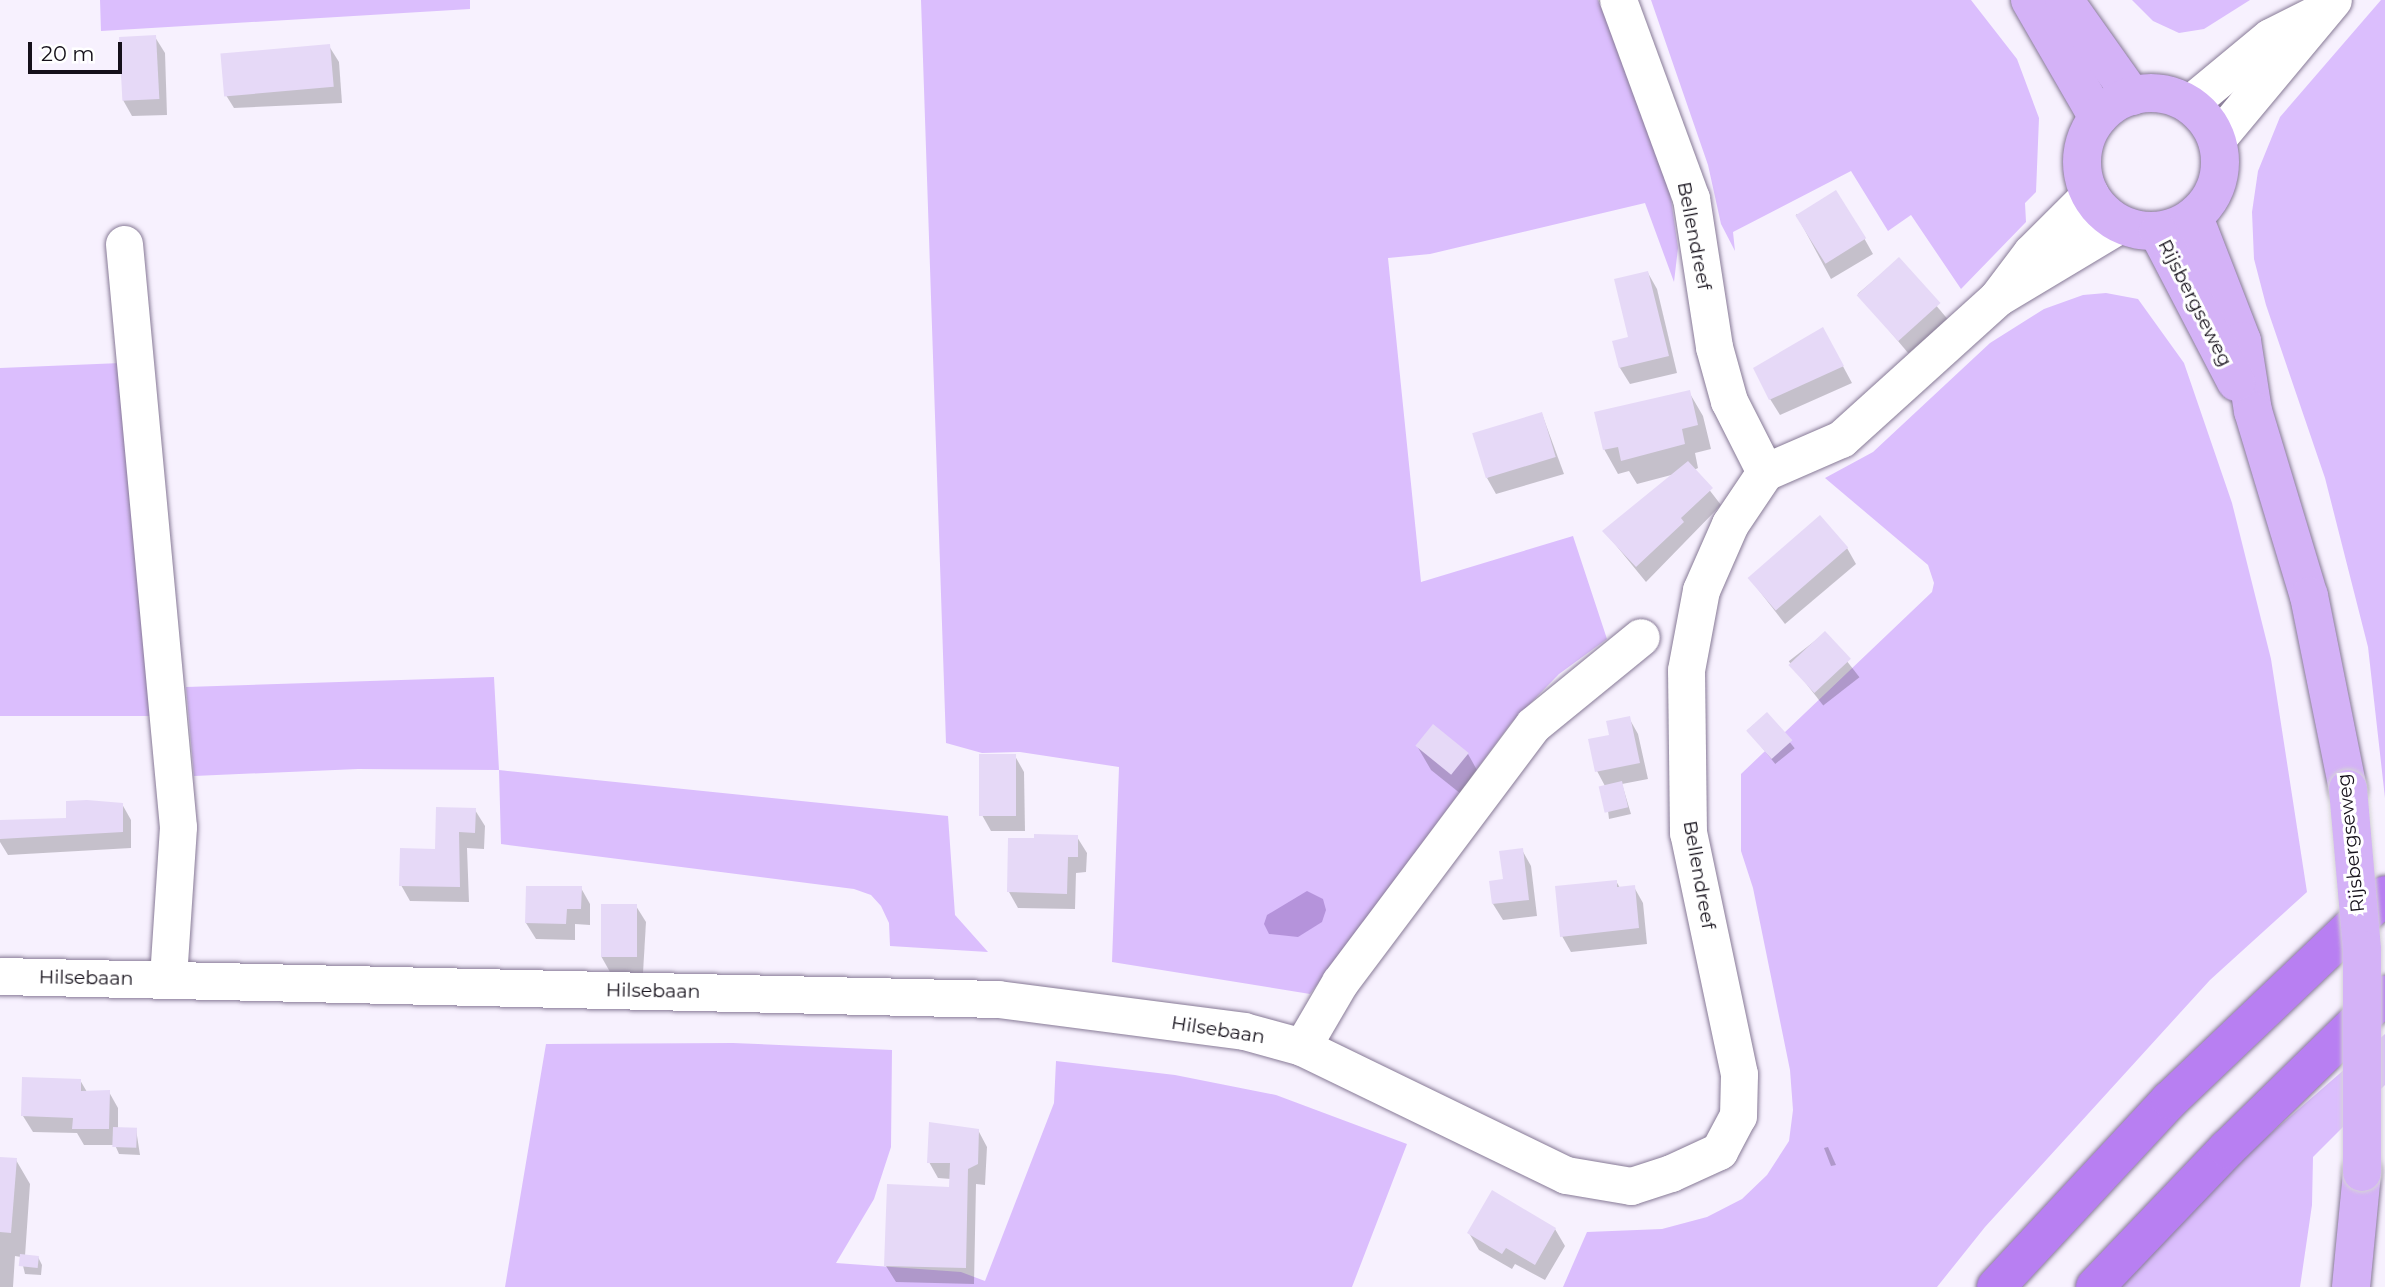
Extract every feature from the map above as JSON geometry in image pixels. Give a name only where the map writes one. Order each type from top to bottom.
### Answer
[{"type":"highway","points":[[1996,1287],[2170,1100],[2385,895]]},
{"type":"highway","points":[[2095,1287],[2227,1149],[2385,995]]},
{"type":"main road","points":[[2030,0],[2098,118]]},
{"type":"main road","points":[[2064,0],[2132,96]]},
{"type":"main road","points":[[2132,96],[2171,96],[2189,104],[2206,119],[2217,139],[2218,182],[2194,217],[2158,232],[2120,224],[2090,194],[2082,155],[2098,118],[2132,96]]},
{"type":"main road","name":"Rijsbergseweg","points":[[2194,217],[2242,341],[2253,411],[2309,596],[2348,789],[2362,950],[2362,1172],[2351,1287]]},
{"type":"main road","name":"Rijsbergseweg","points":[[2158,232],[2253,411]]},
{"type":"street","name":"Bellendreef","points":[[1618,0],[1691,198],[1714,347],[1729,401],[1765,472],[1730,524],[1702,590],[1686,670],[1688,833],[1739,1074],[1738,1116],[1719,1151],[1671,1174]]},
{"type":"street","points":[[2189,104],[2270,37],[2327,5]]},
{"type":"street","points":[[2217,139],[2287,58],[2327,5]]},
{"type":"street","points":[[1765,472],[1841,439],[1997,298],[2031,253],[2090,194]]},
{"type":"street","points":[[1997,298],[2120,224]]},
{"type":"street","points":[[124,244],[178,827],[168,979]]},
{"type":"street","points":[[1302,1046],[1340,982],[1533,725],[1641,637]]},
{"type":"street","name":"Hilsebaan","points":[[0,976],[998,999],[1244,1031],[1302,1046],[1566,1175],[1631,1186],[1671,1174]]},
{"type":"shaded area","points":[[100,0],[470,0],[470,9],[101,31]]},
{"type":"shaded area","points":[[921,0],[1598,0],[1618,46],[1669,185],[1678,248],[1674,282],[1645,203],[1430,254],[1388,258],[1421,582],[1573,536],[1607,639],[1559,674],[1511,723],[1310,994],[1112,962],[1119,767],[1020,752],[982,753],[946,743]]},
{"type":"shaded area","points":[[1651,0],[1971,0],[2017,59],[2039,118],[2036,192],[2025,203],[2026,222],[1961,289],[1911,215],[1888,231],[1851,171],[1733,232],[1735,251],[1721,224],[1708,165]]},
{"type":"shaded area","points":[[2132,0],[2250,0],[2204,29],[2179,33],[2153,21]]},
{"type":"shaded area","points":[[2381,0],[2385,0],[2385,798],[2368,647],[2325,478],[2266,305],[2254,259],[2252,212],[2258,171],[2280,117]]},
{"type":"shaded area","points":[[2106,293],[2138,299],[2184,363],[2232,503],[2271,659],[2307,892],[2210,980],[1985,1227],[1937,1287],[1563,1287],[1587,1232],[1662,1229],[1707,1217],[1742,1199],[1767,1175],[1789,1141],[1793,1110],[1790,1070],[1753,888],[1741,851],[1741,774],[1932,592],[1934,583],[1928,565],[1825,478],[1873,452],[1990,343],[2044,309],[2083,295]]},
{"type":"shaded area","points":[[121,363],[158,716],[0,716],[0,368]]},
{"type":"shaded area","points":[[494,677],[499,770],[358,769],[194,776],[186,687]]},
{"type":"shaded area","points":[[499,770],[948,816],[955,915],[988,952],[890,946],[889,923],[881,906],[871,895],[854,889],[501,844]]},
{"type":"shaded area","points":[[1307,891],[1323,899],[1326,910],[1322,922],[1298,937],[1269,934],[1264,924],[1267,915]]},
{"type":"shaded area","points":[[2385,1034],[2385,1085],[2313,1157],[2312,1205],[2300,1287],[2121,1287],[2254,1148]]},
{"type":"shaded area","points":[[733,1043],[892,1050],[891,1147],[874,1199],[836,1263],[961,1272],[985,1281],[1054,1103],[1056,1061],[1175,1075],[1276,1095],[1407,1144],[1352,1287],[505,1287],[546,1044]]},
{"type":"building","points":[[156,35],[159,99],[122,101],[119,37]]},
{"type":"building","points":[[330,44],[334,87],[224,96],[220,54]]},
{"type":"building","points":[[1836,190],[1866,238],[1825,264],[1795,215]]},
{"type":"building","points":[[1899,257],[1940,303],[1898,341],[1857,295]]},
{"type":"building","points":[[1648,271],[1669,356],[1619,368],[1612,341],[1628,337],[1614,279]]},
{"type":"building","points":[[1823,327],[1844,366],[1769,400],[1753,368]]},
{"type":"building","points":[[1690,390],[1698,425],[1682,429],[1685,444],[1621,461],[1618,447],[1603,450],[1594,412]]},
{"type":"building","points":[[1542,412],[1556,457],[1486,478],[1472,433]]},
{"type":"building","points":[[1688,461],[1713,488],[1681,518],[1684,522],[1636,567],[1602,531]]},
{"type":"building","points":[[1820,515],[1848,547],[1776,610],[1748,578]]},
{"type":"building","points":[[1825,631],[1851,659],[1814,693],[1788,665]]},
{"type":"building","points":[[1767,712],[1792,740],[1772,759],[1746,731]]},
{"type":"building","points":[[1630,716],[1640,763],[1595,772],[1588,739],[1609,735],[1606,721]]},
{"type":"building","points":[[1433,724],[1469,753],[1451,775],[1415,746]]},
{"type":"building","points":[[979,754],[1016,754],[1016,816],[979,816]]},
{"type":"building","points":[[1622,781],[1628,807],[1605,813],[1599,786]]},
{"type":"building","points":[[66,801],[123,803],[123,832],[0,839],[0,820],[66,818]]},
{"type":"building","points":[[436,807],[476,808],[475,833],[459,832],[460,887],[399,886],[400,848],[435,849]]},
{"type":"building","points":[[1034,834],[1078,835],[1078,857],[1068,857],[1067,894],[1007,892],[1008,838],[1034,838]]},
{"type":"building","points":[[1523,848],[1529,900],[1492,904],[1489,881],[1503,879],[1499,851]]},
{"type":"building","points":[[1617,880],[1617,887],[1635,885],[1639,928],[1560,937],[1555,886]]},
{"type":"building","points":[[526,886],[582,886],[581,909],[567,909],[566,924],[525,923]]},
{"type":"building","points":[[601,904],[637,904],[637,957],[601,957]]},
{"type":"building","points":[[22,1077],[81,1079],[81,1091],[110,1090],[109,1129],[72,1129],[73,1118],[21,1116]]},
{"type":"building","points":[[929,1122],[979,1129],[978,1164],[968,1169],[966,1268],[884,1266],[887,1184],[949,1187],[950,1163],[927,1163]]},
{"type":"building","points":[[113,1127],[137,1128],[136,1148],[112,1147]]},
{"type":"building","points":[[0,1157],[17,1158],[11,1233],[0,1232]]},
{"type":"building","points":[[1492,1190],[1556,1228],[1535,1265],[1506,1248],[1502,1254],[1467,1233]]},
{"type":"building","points":[[20,1254],[39,1256],[38,1268],[19,1266]]}]
